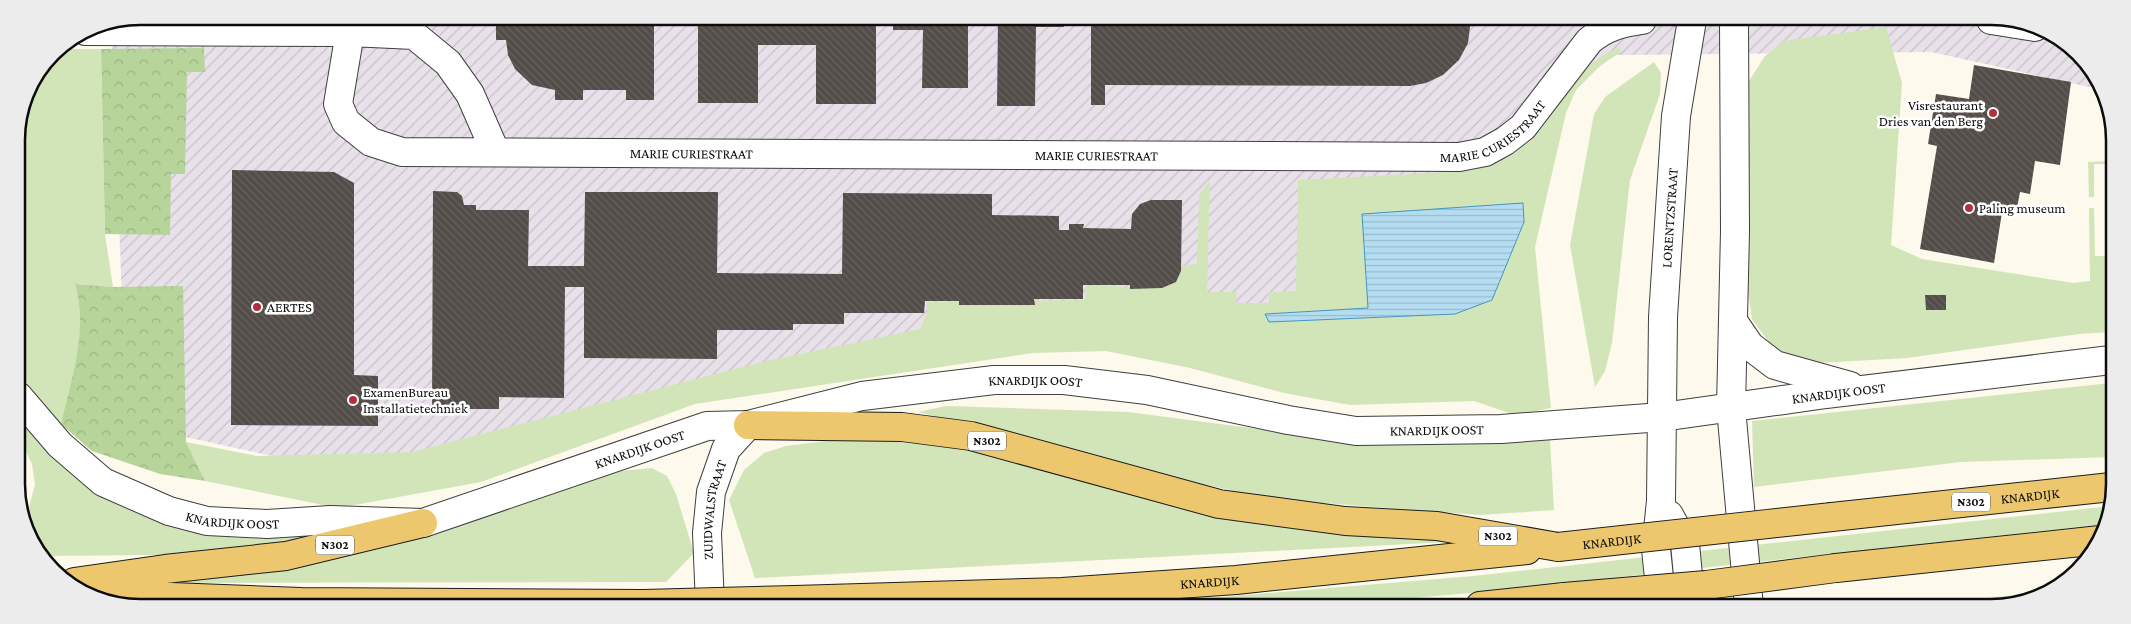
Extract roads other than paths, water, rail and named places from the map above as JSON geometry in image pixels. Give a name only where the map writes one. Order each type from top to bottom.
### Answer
[{"type":"main road","name":"N302","points":[[748,425],[902,428],[971,436],[1219,504],[1345,521],[1437,526],[1558,546]]},
{"type":"main road","name":"KNARDIJK","points":[[828,599],[1062,592],[1217,581],[1832,518],[2106,488]]},
{"type":"main road","name":"N302","points":[[78,581],[165,569],[286,556],[424,523]]},
{"type":"main road","points":[[1554,599],[1706,585],[1836,568],[2091,541]]},
{"type":"main road","name":"KNARDIJK","points":[[109,595],[223,599]]},
{"type":"street","name":"MARIE CURIESTRAAT","points":[[350,32],[338,104],[346,122],[371,142],[402,152],[1458,157],[1485,152],[1505,142],[1524,127],[1588,41],[1600,31],[1612,25]]},
{"type":"street","name":"LORENTZSTRAAT","points":[[1661,599],[1656,549],[1660,501],[1663,317],[1676,116],[1691,25]]},
{"type":"street","points":[[1734,25],[1735,231],[1731,408],[1748,599]]},
{"type":"street","points":[[103,31],[350,32],[414,35],[448,63],[470,94],[495,151]]},
{"type":"street","points":[[1733,322],[1750,346],[1775,365],[1866,390]]},
{"type":"street","name":"KNARDIJK OOST","points":[[25,404],[60,445],[103,482],[169,512],[207,521],[268,524],[330,520],[424,523],[707,426],[748,425],[862,396],[994,380],[1064,380],[1147,390],[1288,420],[1356,431],[1501,429],[1662,418],[1866,390],[2106,361]]},
{"type":"street","name":"ZUIDWALSTRAAT","points":[[710,599],[707,533],[711,492],[726,450],[748,425]]},
{"type":"street","points":[[1660,501],[1685,544],[1690,599]]},
{"type":"water","points":[[1523,203],[1524,222],[1492,300],[1455,314],[1269,322],[1265,314],[1368,308],[1362,214]]},
{"type":"place","name":"Visrestaurant Dries van den Berg","points":[[1993,113]]},
{"type":"place","name":"Paling museum","points":[[1969,208]]},
{"type":"place","name":"AERTES","points":[[257,307]]},
{"type":"place","name":"ExamenBureau Installatietechniek","points":[[353,400]]}]
